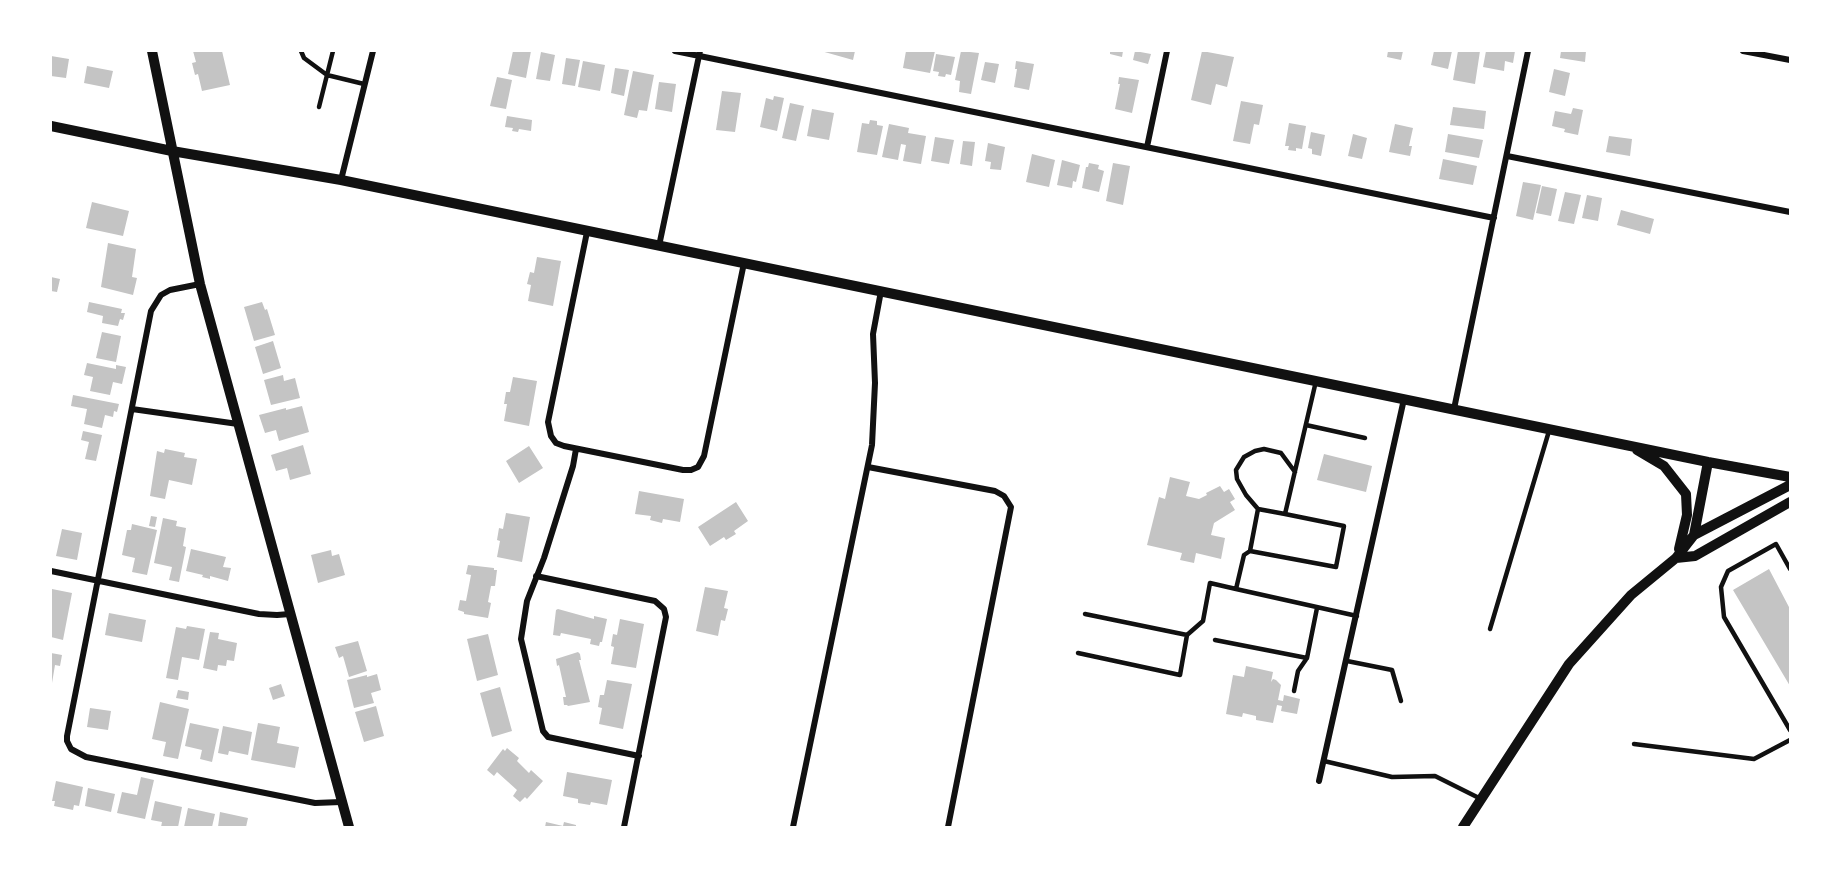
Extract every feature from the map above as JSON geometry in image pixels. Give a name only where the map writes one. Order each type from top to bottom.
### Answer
[{"type":"street","points":[[152,51],[200,284],[349,827]]},
{"type":"street","points":[[341,180],[373,51]]},
{"type":"street","points":[[675,51],[699,53],[1494,218]]},
{"type":"street","points":[[1147,147],[1167,51]]},
{"type":"street","points":[[1454,409],[1528,51]]},
{"type":"street","points":[[1743,51],[1790,60]]},
{"type":"street","points":[[659,246],[699,53]]},
{"type":"street","points":[[51,126],[172,152],[341,180],[1790,477]]},
{"type":"street","points":[[1507,156],[1790,212]]},
{"type":"street","points":[[587,232],[548,422],[551,436],[556,443],[683,470],[698,467],[704,456],[744,263]]},
{"type":"street","points":[[200,284],[170,290],[157,299],[151,311],[67,736],[70,749],[86,757],[315,803],[341,802]]},
{"type":"street","points":[[793,827],[868,467],[874,425],[873,334],[881,291]]},
{"type":"street","points":[[1320,781],[1404,399]]},
{"type":"street","points":[[132,409],[238,424]]},
{"type":"street","points":[[1631,446],[1664,466],[1686,494],[1686,523],[1676,558]]},
{"type":"street","points":[[576,448],[573,466],[528,601],[520,634],[543,731],[548,737],[639,756]]},
{"type":"street","points":[[1694,535],[1708,462]]},
{"type":"street","points":[[868,467],[995,491],[1004,496],[1011,507],[948,827]]},
{"type":"street","points":[[1463,827],[1569,664],[1631,595],[1676,558],[1694,535],[1790,485]]},
{"type":"street","points":[[1676,558],[1695,556],[1790,502]]},
{"type":"street","points":[[51,571],[259,614],[290,614]]},
{"type":"street","points":[[536,576],[655,601],[664,609],[666,617],[624,827]]},
{"type":"lane","points":[[301,51],[304,58],[327,75],[364,84]]},
{"type":"lane","points":[[319,107],[333,51]]},
{"type":"lane","points":[[1285,514],[1316,381]]},
{"type":"lane","points":[[1306,425],[1365,438]]},
{"type":"lane","points":[[1490,630],[1549,429]]},
{"type":"lane","points":[[1236,589],[1244,555],[1250,551],[1336,567],[1344,525],[1258,508],[1246,495],[1237,479],[1236,470],[1244,457],[1255,451],[1272,450],[1281,453],[1295,472]]},
{"type":"lane","points":[[1250,551],[1258,508]]},
{"type":"lane","points":[[1790,569],[1776,544],[1728,571],[1721,588],[1724,617],[1790,730]]},
{"type":"lane","points":[[1078,653],[1180,675],[1187,635],[1203,621],[1210,583],[1357,616]]},
{"type":"lane","points":[[1294,691],[1298,671],[1307,658],[1317,608]]},
{"type":"lane","points":[[1085,614],[1187,635]]},
{"type":"lane","points":[[1215,640],[1307,658]]},
{"type":"lane","points":[[1347,661],[1392,670],[1401,701]]},
{"type":"lane","points":[[1634,744],[1754,759],[1790,740]]},
{"type":"lane","points":[[1324,761],[1392,777],[1435,776],[1481,799]]},
{"type":"building","points":[[193,51],[222,51],[230,85],[202,91],[198,74],[195,75],[192,63],[196,62]]},
{"type":"building","points":[[513,51],[531,51],[526,78],[508,74]]},
{"type":"building","points":[[821,51],[855,51],[853,60]]},
{"type":"building","points":[[906,51],[935,51],[930,73],[903,68]]},
{"type":"building","points":[[961,51],[979,53],[971,94],[959,92],[960,81],[955,80]]},
{"type":"building","points":[[1110,51],[1123,51],[1122,57],[1110,54]]},
{"type":"building","points":[[1135,51],[1151,54],[1148,64],[1133,60]]},
{"type":"building","points":[[1202,51],[1234,57],[1227,87],[1216,84],[1211,105],[1191,100]]},
{"type":"building","points":[[1388,51],[1403,51],[1401,60],[1387,57]]},
{"type":"building","points":[[1434,51],[1452,51],[1448,69],[1431,65]]},
{"type":"building","points":[[1458,51],[1480,51],[1475,84],[1453,80]]},
{"type":"building","points":[[1486,51],[1515,51],[1513,63],[1505,61],[1504,71],[1483,67]]},
{"type":"building","points":[[1561,51],[1586,51],[1585,62],[1560,58]]},
{"type":"building","points":[[541,52],[555,55],[550,81],[536,79]]},
{"type":"building","points":[[936,54],[955,57],[951,75],[938,76],[939,72],[933,71]]},
{"type":"building","points":[[51,56],[69,59],[66,78],[51,76]]},
{"type":"building","points":[[566,58],[580,60],[575,86],[562,84]]},
{"type":"building","points":[[583,61],[605,65],[600,91],[578,87]]},
{"type":"building","points":[[1016,61],[1034,64],[1029,90],[1014,87]]},
{"type":"building","points":[[985,62],[999,64],[995,83],[981,80]]},
{"type":"building","points":[[87,66],[113,71],[109,88],[84,83]]},
{"type":"building","points":[[615,68],[629,70],[624,96],[611,93]]},
{"type":"building","points":[[1554,69],[1570,73],[1565,96],[1549,92]]},
{"type":"building","points":[[633,71],[654,75],[647,111],[639,110],[637,118],[624,115]]},
{"type":"building","points":[[497,77],[512,80],[506,109],[490,106]]},
{"type":"building","points":[[1119,77],[1139,80],[1132,113],[1115,109],[1120,84],[1118,84]]},
{"type":"building","points":[[659,82],[676,84],[672,112],[655,109]]},
{"type":"building","points":[[722,91],[741,93],[735,132],[716,130]]},
{"type":"building","points":[[774,96],[784,98],[777,131],[760,127],[766,98],[773,100]]},
{"type":"building","points":[[1241,101],[1263,105],[1259,125],[1254,124],[1250,144],[1233,141]]},
{"type":"building","points":[[790,103],[804,106],[796,141],[782,138]]},
{"type":"building","points":[[1453,107],[1486,111],[1484,129],[1450,125]]},
{"type":"building","points":[[1573,108],[1583,110],[1578,135],[1552,126],[1555,111],[1571,114]]},
{"type":"building","points":[[812,109],[834,113],[829,140],[807,136]]},
{"type":"building","points":[[507,116],[532,120],[531,131],[519,129],[518,132],[512,131],[513,128],[505,127]]},
{"type":"building","points":[[870,120],[877,121],[877,125],[883,126],[877,155],[857,152],[862,123],[869,124]]},
{"type":"building","points":[[1289,123],[1306,126],[1302,149],[1288,150],[1289,146],[1285,146]]},
{"type":"building","points":[[889,124],[909,128],[908,133],[926,136],[921,164],[903,161],[906,145],[901,144],[898,160],[882,157]]},
{"type":"building","points":[[1395,124],[1413,128],[1409,146],[1412,146],[1410,156],[1389,152]]},
{"type":"building","points":[[1311,132],[1325,135],[1321,156],[1312,154],[1312,149],[1308,148]]},
{"type":"building","points":[[1353,134],[1367,138],[1362,159],[1348,156]]},
{"type":"building","points":[[1448,134],[1483,140],[1479,158],[1445,152]]},
{"type":"building","points":[[1609,136],[1632,139],[1630,156],[1606,152]]},
{"type":"building","points":[[935,137],[954,140],[949,164],[931,161]]},
{"type":"building","points":[[963,141],[975,142],[972,166],[960,164]]},
{"type":"building","points":[[988,143],[1005,147],[1001,170],[990,169],[991,162],[985,161]]},
{"type":"building","points":[[1032,154],[1055,160],[1049,187],[1026,182]]},
{"type":"building","points":[[1443,159],[1477,166],[1473,185],[1439,179]]},
{"type":"building","points":[[1062,160],[1080,165],[1076,182],[1073,181],[1072,188],[1057,185]]},
{"type":"building","points":[[1089,163],[1099,165],[1098,169],[1104,171],[1099,192],[1082,188],[1086,167]]},
{"type":"building","points":[[1113,163],[1130,166],[1123,205],[1106,201]]},
{"type":"building","points":[[1523,182],[1541,185],[1533,220],[1516,216]]},
{"type":"building","points":[[1542,186],[1557,189],[1551,216],[1536,213]]},
{"type":"building","points":[[1565,192],[1581,195],[1574,224],[1558,221]]},
{"type":"building","points":[[1587,195],[1602,198],[1598,221],[1582,218]]},
{"type":"building","points":[[92,202],[129,211],[123,236],[86,228]]},
{"type":"building","points":[[1621,210],[1654,219],[1650,234],[1617,225]]},
{"type":"building","points":[[108,243],[136,249],[132,277],[137,278],[133,295],[101,287]]},
{"type":"building","points":[[537,257],[561,261],[553,306],[528,301],[531,285],[527,284],[530,272],[534,273]]},
{"type":"building","points":[[51,277],[60,279],[57,292],[51,291]]},
{"type":"building","points":[[89,302],[122,309],[121,313],[125,313],[123,320],[120,319],[118,326],[102,323],[103,316],[87,312]]},
{"type":"building","points":[[262,302],[265,310],[267,309],[275,335],[254,341],[244,307]]},
{"type":"building","points":[[102,332],[121,336],[116,362],[96,358]]},
{"type":"building","points":[[273,341],[281,368],[263,374],[255,347]]},
{"type":"building","points":[[87,363],[116,369],[116,365],[126,367],[122,384],[113,382],[110,395],[90,391],[93,377],[84,375]]},
{"type":"building","points":[[283,375],[284,381],[295,378],[300,398],[271,405],[264,380]]},
{"type":"building","points":[[513,377],[537,381],[529,426],[504,421],[507,404],[504,404],[506,392],[510,392]]},
{"type":"building","points":[[73,395],[119,404],[117,412],[114,411],[113,417],[105,415],[102,428],[84,424],[87,409],[71,406]]},
{"type":"building","points":[[302,406],[309,432],[279,441],[276,430],[265,433],[259,415]]},
{"type":"building","points":[[83,431],[102,435],[96,461],[85,459],[89,442],[81,440]]},
{"type":"building","points":[[303,445],[311,474],[290,480],[287,468],[276,471],[271,455]]},
{"type":"building","points":[[529,446],[543,468],[519,483],[506,461]]},
{"type":"building","points":[[165,449],[185,453],[184,457],[197,459],[192,485],[169,480],[165,499],[150,496],[157,451],[164,453]]},
{"type":"building","points":[[1324,454],[1372,466],[1366,492],[1317,480]]},
{"type":"building","points":[[1170,477],[1190,482],[1186,496],[1199,499],[1220,486],[1224,492],[1229,489],[1235,499],[1230,502],[1235,510],[1214,523],[1211,535],[1225,538],[1221,559],[1196,553],[1194,563],[1180,560],[1182,553],[1147,545],[1159,497],[1165,499]]},
{"type":"building","points":[[639,491],[684,499],[680,522],[663,519],[662,523],[650,520],[651,516],[635,514]]},
{"type":"building","points":[[736,502],[748,521],[734,531],[736,534],[726,540],[724,537],[710,546],[698,527]]},
{"type":"building","points":[[506,513],[530,517],[522,562],[497,557],[500,541],[497,540],[499,528],[503,529]]},
{"type":"building","points":[[151,516],[157,517],[155,527],[149,526]]},
{"type":"building","points":[[163,518],[177,521],[176,526],[186,528],[183,546],[186,547],[179,582],[169,580],[172,567],[154,563]]},
{"type":"building","points":[[132,524],[157,530],[147,575],[132,572],[135,558],[122,555],[127,530],[131,530]]},
{"type":"building","points":[[62,529],[82,533],[77,560],[56,556]]},
{"type":"building","points":[[191,549],[226,557],[223,567],[231,568],[228,581],[210,576],[210,579],[186,571]]},
{"type":"building","points":[[331,550],[332,556],[339,554],[345,575],[318,583],[311,555]]},
{"type":"building","points":[[468,565],[497,570],[495,586],[491,586],[488,602],[491,603],[488,618],[464,614],[458,610],[460,600],[466,601],[471,575],[466,574]]},
{"type":"building","points":[[1769,569],[1790,609],[1790,686],[1733,590]]},
{"type":"building","points":[[705,587],[728,591],[724,608],[728,609],[725,621],[721,620],[718,636],[696,631]]},
{"type":"building","points":[[52,589],[72,593],[63,640],[51,637]]},
{"type":"building","points":[[558,609],[594,619],[594,616],[607,619],[599,646],[590,644],[591,639],[561,633],[560,636],[553,635]]},
{"type":"building","points":[[109,613],[146,620],[142,642],[105,635]]},
{"type":"building","points":[[620,619],[644,624],[636,668],[611,664],[614,647],[611,646],[613,634],[617,635]]},
{"type":"building","points":[[187,626],[205,629],[199,660],[182,657],[178,680],[166,678],[176,627],[186,629]]},
{"type":"building","points":[[210,632],[219,633],[218,639],[237,643],[234,661],[227,660],[226,666],[218,665],[217,671],[203,668]]},
{"type":"building","points":[[488,634],[498,675],[477,681],[467,639]]},
{"type":"building","points":[[358,641],[367,671],[349,677],[343,656],[339,658],[335,647]]},
{"type":"building","points":[[578,652],[590,702],[568,706],[564,705],[563,697],[566,697],[556,659]]},
{"type":"building","points":[[51,653],[62,655],[60,666],[55,665],[52,683]]},
{"type":"building","points":[[1246,666],[1273,672],[1271,682],[1273,679],[1281,685],[1278,700],[1283,701],[1284,695],[1300,699],[1297,714],[1281,711],[1282,706],[1277,705],[1273,723],[1256,720],[1256,716],[1243,713],[1242,717],[1226,714],[1233,675],[1244,677]]},
{"type":"building","points":[[377,674],[381,690],[371,693],[374,703],[354,708],[347,680]]},
{"type":"building","points":[[607,680],[632,684],[623,729],[599,724],[602,708],[598,707],[600,695],[604,695]]},
{"type":"building","points":[[281,684],[285,696],[273,700],[269,688]]},
{"type":"building","points":[[500,687],[512,731],[492,737],[480,693]]},
{"type":"building","points":[[178,690],[189,692],[188,700],[176,698]]},
{"type":"building","points":[[160,702],[189,709],[178,759],[163,756],[166,742],[152,739]]},
{"type":"building","points":[[376,706],[384,736],[364,742],[355,712]]},
{"type":"building","points":[[90,708],[111,711],[108,730],[87,727]]},
{"type":"building","points":[[190,723],[219,729],[212,762],[200,759],[202,750],[185,746]]},
{"type":"building","points":[[258,723],[280,727],[277,743],[299,747],[295,768],[251,760]]},
{"type":"building","points":[[223,726],[252,732],[248,755],[229,751],[228,755],[218,753]]},
{"type":"building","points":[[507,748],[519,758],[517,761],[529,773],[531,770],[543,781],[527,799],[525,797],[520,802],[513,796],[517,790],[497,772],[494,776],[487,770],[503,749],[505,751]]},
{"type":"building","points":[[567,772],[612,780],[607,805],[591,802],[590,805],[578,803],[578,799],[563,796]]},
{"type":"building","points":[[141,777],[154,780],[145,819],[117,813],[122,792],[137,795]]},
{"type":"building","points":[[56,781],[83,787],[79,806],[74,805],[73,810],[54,806],[55,801],[52,801]]},
{"type":"building","points":[[88,788],[115,794],[111,812],[85,806]]},
{"type":"building","points":[[155,801],[182,807],[178,827],[161,827],[162,822],[151,820]]},
{"type":"building","points":[[188,808],[215,814],[212,827],[184,827]]},
{"type":"building","points":[[220,812],[248,818],[246,827],[218,827]]},
{"type":"building","points":[[546,822],[563,826],[564,822],[576,825],[576,827],[545,827]]}]
